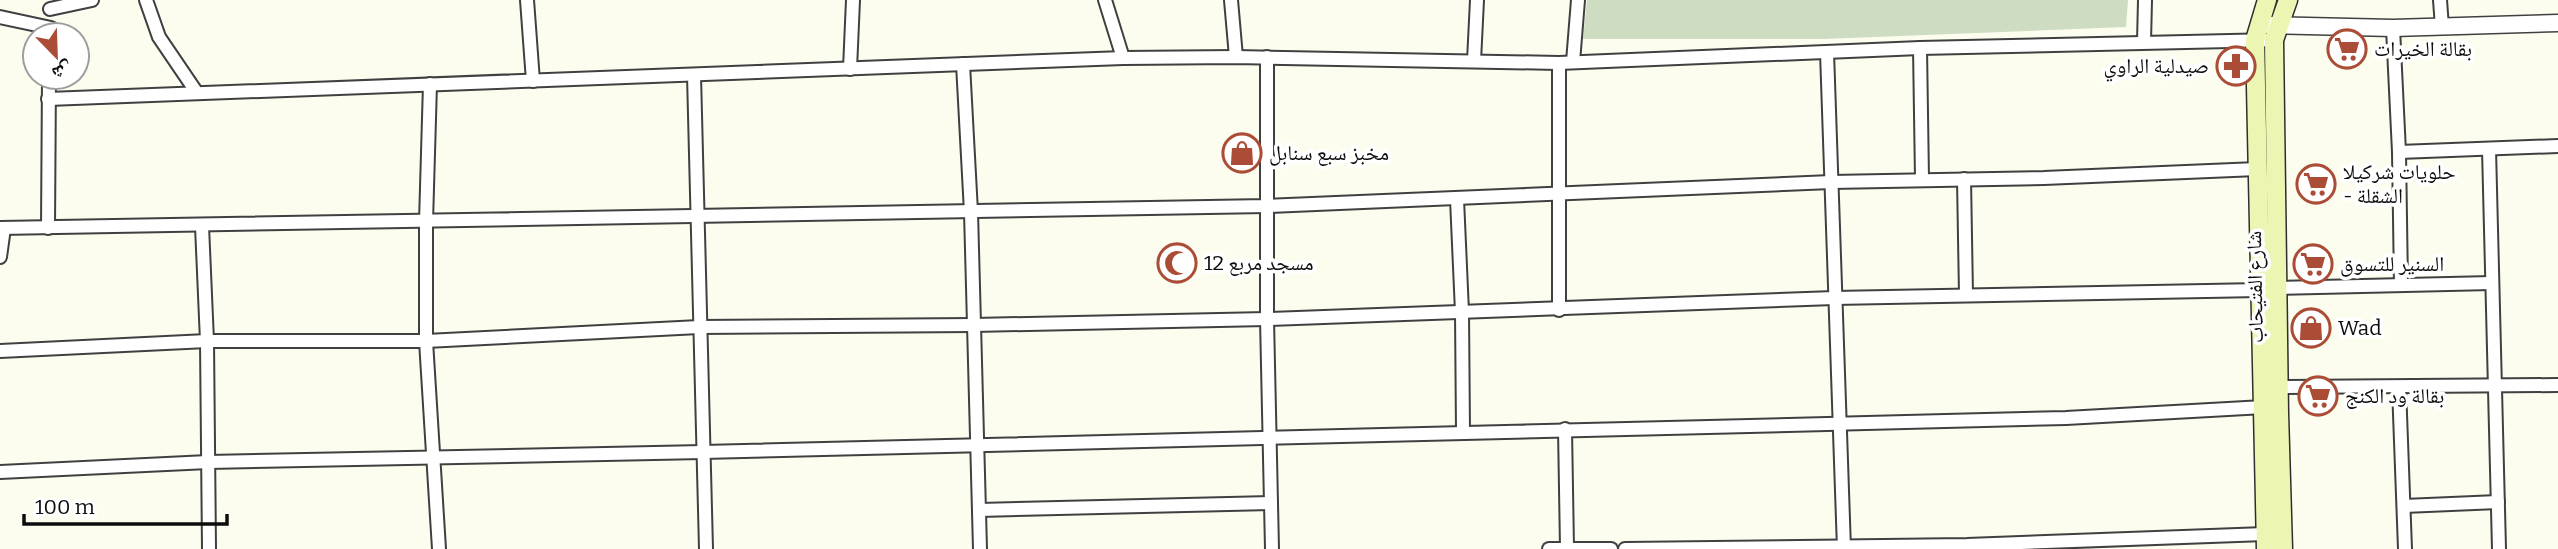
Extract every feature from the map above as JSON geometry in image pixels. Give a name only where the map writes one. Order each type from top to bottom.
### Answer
[{"type":"main road","points":[[2256,32],[2267,0]]},
{"type":"main road","points":[[2276,32],[2288,0]]},
{"type":"main road","name":"شارع الفتيحاب","points":[[2256,32],[2257,169],[2279,387],[2283,549]]},
{"type":"main road","name":"شارع الفتيحاب","points":[[2265,541],[2264,407],[2276,32]]},
{"type":"street","points":[[50,5],[92,0]]},
{"type":"street","points":[[146,0],[159,37],[197,93]]},
{"type":"street","points":[[527,0],[533,81]]},
{"type":"street","points":[[850,69],[853,0]]},
{"type":"street","points":[[1105,0],[1124,58]]},
{"type":"street","points":[[1231,0],[1236,57]]},
{"type":"street","points":[[1474,61],[1477,0]]},
{"type":"street","points":[[1573,62],[1578,0]]},
{"type":"street","points":[[2144,42],[2145,0]]},
{"type":"street","points":[[2440,0],[2442,27]]},
{"type":"street","points":[[0,17],[21,23]]},
{"type":"street","points":[[48,99],[1124,58],[1267,57],[1559,63],[2144,42],[2256,32],[2558,23]]},
{"type":"street","points":[[2393,28],[2399,152],[2401,285]]},
{"type":"street","points":[[1920,48],[1922,179]]},
{"type":"street","points":[[1827,52],[1844,548]]},
{"type":"street","points":[[1267,57],[1267,319],[1272,549]]},
{"type":"street","points":[[1559,63],[1559,310]]},
{"type":"street","points":[[963,64],[971,212],[980,549]]},
{"type":"street","points":[[694,75],[706,549]]},
{"type":"street","points":[[430,84],[426,341],[439,549]]},
{"type":"street","points":[[48,91],[48,228]]},
{"type":"street","points":[[2399,152],[2558,146]]},
{"type":"street","points":[[2489,149],[2499,549]]},
{"type":"street","points":[[0,257],[2,228],[1267,206],[1831,182],[2257,169]]},
{"type":"street","points":[[1964,179],[1966,295]]},
{"type":"street","points":[[1457,199],[1463,432]]},
{"type":"street","points":[[202,226],[209,549]]},
{"type":"street","points":[[0,351],[206,341],[426,341],[699,327],[1267,319],[1834,298],[2492,283]]},
{"type":"street","points":[[2279,387],[2558,384]]},
{"type":"street","points":[[2399,387],[2405,549]]},
{"type":"street","points":[[0,472],[208,462],[433,459],[2066,418],[2264,407]]},
{"type":"street","points":[[1564,429],[1567,548]]},
{"type":"street","points":[[2404,506],[2498,502]]},
{"type":"street","points":[[979,510],[1271,503]]},
{"type":"street","points":[[1625,549],[1967,547],[2265,541]]},
{"type":"street","points":[[1549,549],[1611,549]]},
{"type":"green space","points":[[1587,0],[2128,0],[2126,27],[1824,39],[1583,39]]},
{"type":"place","name":"بقالة الخيرات","points":[[2347,49]]},
{"type":"place","name":"صيدلية الراوي","points":[[2236,66]]},
{"type":"place","name":"مخبز سبع سنابل","points":[[1242,153]]},
{"type":"place","name":"حلويات شركيلا - الشقلة","points":[[2316,184]]},
{"type":"place","name":"مسجد مربع 12","points":[[1177,263]]},
{"type":"place","name":"السنير للتسوق","points":[[2313,264]]},
{"type":"place","name":"Wad","points":[[2311,328]]},
{"type":"place","name":"بقالة ود الكنج","points":[[2318,396]]}]
